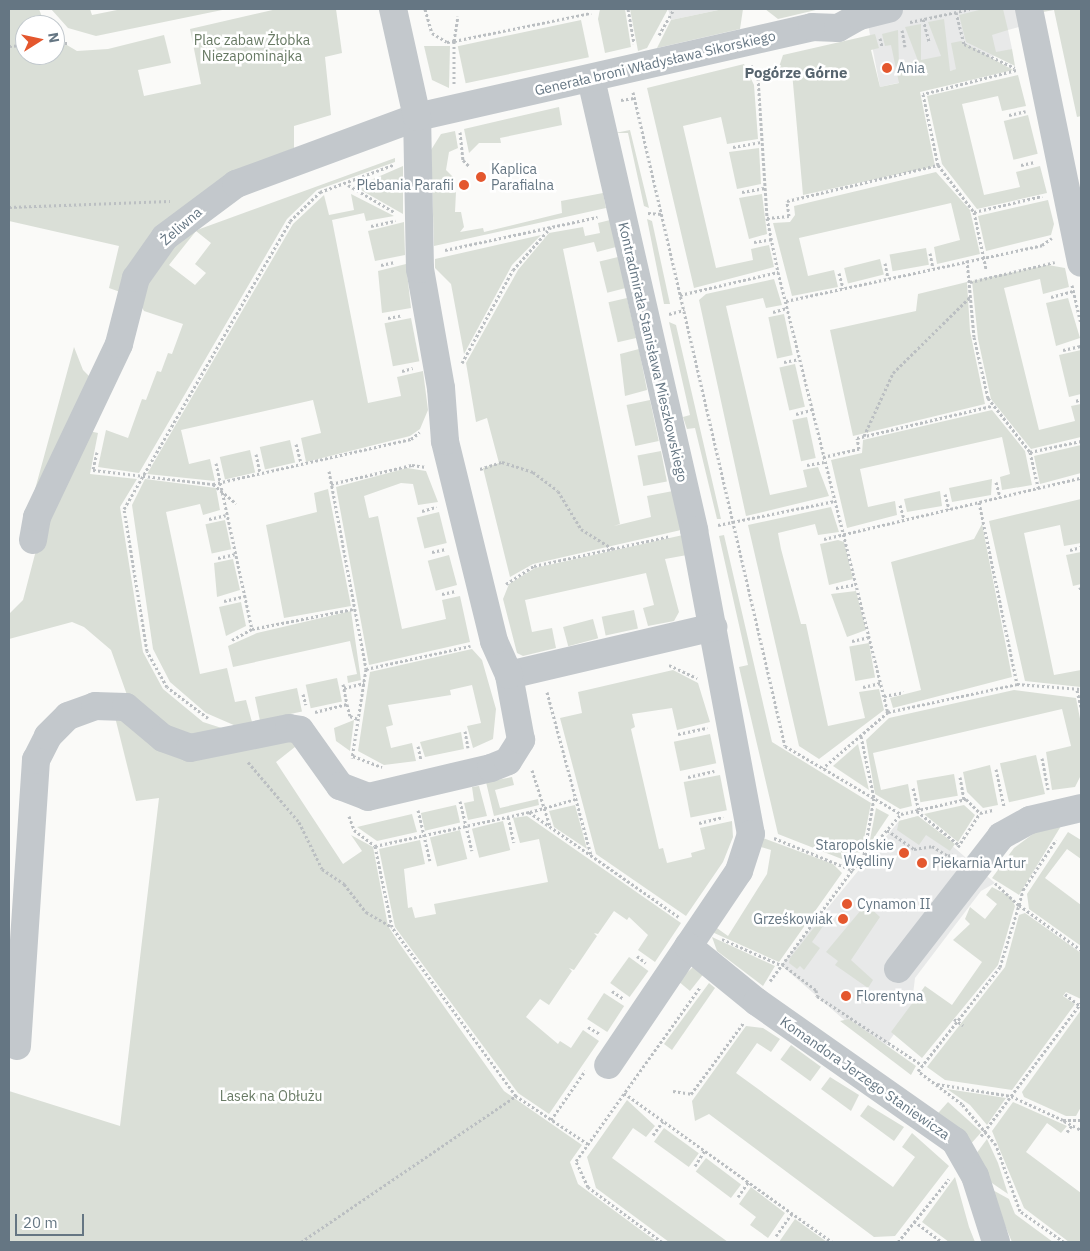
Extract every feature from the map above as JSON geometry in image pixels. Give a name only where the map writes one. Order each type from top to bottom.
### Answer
[{"type":"street","points":[[17,1046],[36,760],[48,736],[68,716],[111,704],[138,715],[175,745],[205,747],[289,728],[300,730],[337,783],[351,794],[368,797],[454,777],[508,761],[521,740],[509,675],[494,641],[436,434],[441,388],[413,222],[417,117],[393,9]]},
{"type":"street","points":[[1028,9],[1029,67],[1071,263]]},
{"type":"street","name":"Generała broni Władysława Sikorskiego","points":[[417,117],[591,79],[812,27],[838,28],[860,16],[895,16]]},
{"type":"street","name":"Kontradmirała Stanisława Mieszkowskiego","points":[[591,79],[694,530],[752,834]]},
{"type":"street","name":"Żeliwna","points":[[33,540],[37,517],[85,424],[127,322],[136,278],[165,237],[216,197],[236,184],[417,117]]},
{"type":"street","points":[[509,675],[713,627]]},
{"type":"street","points":[[898,970],[1001,836],[1030,820],[1081,808]]},
{"type":"street","points":[[608,1065],[739,871],[752,834]]},
{"type":"street","name":"Komandora Jerzego Staniewicza","points":[[693,938],[714,967],[753,1011],[932,1123],[955,1141],[965,1158],[996,1242]]},
{"type":"path","points":[[425,9],[432,34],[442,41],[454,41],[591,14]]},
{"type":"path","points":[[628,9],[635,47]]},
{"type":"path","points":[[657,39],[674,9]]},
{"type":"path","points":[[956,12],[964,44],[1029,67]]},
{"type":"path","points":[[454,90],[454,41],[458,16]]},
{"type":"path","points":[[895,16],[905,47]]},
{"type":"path","points":[[923,18],[929,41]]},
{"type":"path","points":[[65,43],[70,43]]},
{"type":"path","points":[[744,60],[758,78],[767,218],[778,272],[888,712]]},
{"type":"path","points":[[986,268],[974,212],[938,165],[923,94],[1029,67]]},
{"type":"path","points":[[641,86],[632,88],[785,746],[901,814]]},
{"type":"path","points":[[1009,115],[1032,110]]},
{"type":"path","points":[[458,125],[463,160],[469,166]]},
{"type":"path","points":[[732,147],[761,142]]},
{"type":"path","points":[[216,721],[166,687],[147,651],[124,509],[290,221],[320,192],[347,185],[417,155]]},
{"type":"path","points":[[1021,165],[1043,160]]},
{"type":"path","points":[[767,218],[789,216],[787,201],[938,165]]},
{"type":"path","points":[[347,185],[413,222]]},
{"type":"path","points":[[742,192],[765,188]]},
{"type":"path","points":[[974,212],[1041,196]]},
{"type":"path","points":[[9,208],[216,197]]},
{"type":"path","points":[[447,250],[621,212],[662,214]]},
{"type":"path","points":[[371,226],[413,222]]},
{"type":"path","points":[[462,364],[513,270],[552,227]]},
{"type":"path","points":[[786,301],[984,256],[1042,245],[1055,232]]},
{"type":"path","points":[[754,242],[772,239]]},
{"type":"path","points":[[930,252],[933,268]]},
{"type":"path","points":[[967,260],[974,337],[991,406],[1030,452],[1038,488]]},
{"type":"path","points":[[885,263],[888,278]]},
{"type":"path","points":[[970,282],[1071,263]]},
{"type":"path","points":[[680,295],[778,272]]},
{"type":"path","points":[[840,273],[843,288]]},
{"type":"path","points":[[1050,297],[1074,291]]},
{"type":"path","points":[[864,436],[892,373],[971,296]]},
{"type":"path","points":[[772,312],[787,308]]},
{"type":"path","points":[[1063,350],[1081,346]]},
{"type":"path","points":[[460,354],[464,373]]},
{"type":"path","points":[[784,362],[799,359]]},
{"type":"path","points":[[1076,401],[1081,399]]},
{"type":"path","points":[[807,465],[859,449],[857,438],[991,406]]},
{"type":"path","points":[[796,414],[811,410]]},
{"type":"path","points":[[93,470],[213,484],[436,434]]},
{"type":"path","points":[[1030,452],[1081,441]]},
{"type":"path","points":[[296,444],[301,463]]},
{"type":"path","points":[[256,454],[260,473]]},
{"type":"path","points":[[478,460],[482,478]]},
{"type":"path","points":[[480,468],[502,462],[534,472],[558,491],[581,529],[612,548]]},
{"type":"path","points":[[216,463],[220,490],[252,629]]},
{"type":"path","points":[[331,484],[412,465],[432,472]]},
{"type":"path","points":[[329,471],[353,609],[366,669],[352,756],[337,783]]},
{"type":"path","points":[[824,539],[1081,478]]},
{"type":"path","points":[[996,482],[1000,497]]},
{"type":"path","points":[[213,484],[236,503]]},
{"type":"path","points":[[945,494],[949,509]]},
{"type":"path","points":[[422,511],[442,506],[440,498]]},
{"type":"path","points":[[503,591],[506,584],[534,566],[835,501]]},
{"type":"path","points":[[979,502],[1017,684]]},
{"type":"path","points":[[900,506],[904,519]]},
{"type":"path","points":[[209,519],[226,515]]},
{"type":"path","points":[[450,539],[454,556]]},
{"type":"path","points":[[1070,550],[1081,547]]},
{"type":"path","points":[[432,552],[452,548]]},
{"type":"path","points":[[218,558],[235,554]]},
{"type":"path","points":[[504,574],[506,584]]},
{"type":"path","points":[[442,594],[461,590],[459,582]]},
{"type":"path","points":[[836,588],[856,584]]},
{"type":"path","points":[[224,600],[245,596]]},
{"type":"path","points":[[232,640],[252,629],[353,609]]},
{"type":"path","points":[[472,636],[474,645],[479,651]]},
{"type":"path","points":[[852,641],[870,637]]},
{"type":"path","points":[[366,669],[474,645]]},
{"type":"path","points":[[661,666],[671,664],[703,684]]},
{"type":"path","points":[[539,667],[591,855]]},
{"type":"path","points":[[358,719],[350,716],[344,686],[364,683]]},
{"type":"path","points":[[863,687],[881,683]]},
{"type":"path","points":[[823,768],[888,712],[1017,684],[1079,690],[1081,707]]},
{"type":"path","points":[[548,694],[557,692]]},
{"type":"path","points":[[884,696],[904,692]]},
{"type":"path","points":[[308,714],[347,704]]},
{"type":"path","points":[[678,734],[715,726]]},
{"type":"path","points":[[465,731],[469,752]]},
{"type":"path","points":[[861,735],[874,798],[864,855]]},
{"type":"path","points":[[243,738],[250,767],[299,822],[314,860],[344,884],[366,912],[392,927],[516,1096],[588,1144]]},
{"type":"path","points":[[521,740],[550,827]]},
{"type":"path","points":[[418,746],[422,762]]},
{"type":"path","points":[[472,852],[449,757],[478,750]]},
{"type":"path","points":[[352,756],[386,767]]},
{"type":"path","points":[[1042,758],[1050,797]]},
{"type":"path","points":[[412,764],[430,760]]},
{"type":"path","points":[[688,777],[724,769]]},
{"type":"path","points":[[996,769],[1004,808]]},
{"type":"path","points":[[674,1091],[691,1094],[740,1025],[753,1011],[781,964],[864,855],[901,814],[965,799],[960,777]]},
{"type":"path","points":[[913,788],[918,810],[959,845]]},
{"type":"path","points":[[392,927],[375,846],[508,817],[576,799]]},
{"type":"path","points":[[529,812],[591,855],[693,938],[781,964],[816,990],[817,996],[922,1065]]},
{"type":"path","points":[[699,823],[733,815],[738,835],[764,834],[852,870]]},
{"type":"path","points":[[508,817],[514,842]]},
{"type":"path","points":[[887,830],[914,849],[932,846],[948,856],[953,854]]},
{"type":"path","points":[[424,836],[430,861]]},
{"type":"path","points":[[918,1072],[954,1020],[972,1006],[1000,967],[1019,905],[1081,950]]},
{"type":"path","points":[[660,1242],[588,1187],[576,1161],[714,967]]},
{"type":"path","points":[[898,1242],[965,1158],[1080,1004],[1064,994]]},
{"type":"path","points":[[954,1020],[963,1025]]},
{"type":"path","points":[[936,1084],[992,1090],[1011,1096],[1081,1130]]},
{"type":"path","points":[[624,1093],[832,1242]]},
{"type":"path","points":[[301,1242],[516,1096]]},
{"type":"path","points":[[1063,1120],[1080,1120]]},
{"type":"path","points":[[653,1135],[663,1121]]},
{"type":"path","points":[[1067,1132],[1072,1126]]},
{"type":"path","points":[[695,1166],[705,1150]]},
{"type":"path","points":[[738,1197],[748,1182]]},
{"type":"path","points":[[776,1236],[792,1213]]},
{"type":"path","points":[[914,1221],[942,1242]]},
{"type":"shaded area","points":[[668,9],[723,9],[671,20]]},
{"type":"shaded area","points":[[865,9],[1023,9],[1026,25],[1008,30],[1012,49],[954,70],[880,87]]},
{"type":"shaded area","points":[[918,816],[995,883],[981,891],[915,978],[911,1011],[881,1052],[781,965],[899,821]]},
{"type":"green space","name":"Plac zabaw Żłobka Niezapominajka","points":[[9,9],[39,9],[41,15],[15,15],[15,65],[65,65],[65,44],[77,51],[108,49],[164,35],[171,63],[138,70],[144,96],[201,84],[190,29],[277,9],[336,9],[342,53],[325,57],[331,115],[294,126],[294,148],[269,159],[123,293],[109,288],[119,246],[9,221]]},
{"type":"green space","points":[[51,9],[90,9],[92,15],[122,9],[227,9],[96,36],[68,28],[65,25],[65,15],[56,15]]},
{"type":"green space","points":[[600,9],[625,9],[631,47],[605,53],[598,19]]},
{"type":"green space","points":[[630,9],[668,9],[647,48],[638,51]]},
{"type":"green space","points":[[723,9],[743,9],[740,29],[657,48],[671,20]]},
{"type":"green space","points":[[765,9],[820,9],[778,19]]},
{"type":"green space","points":[[983,9],[1003,9],[1008,30],[992,35],[996,52],[1012,49],[1015,66],[966,42],[959,15]]},
{"type":"green space","points":[[1043,9],[1081,9],[1081,116],[1077,117],[1054,10],[1043,12]]},
{"type":"green space","points":[[944,19],[950,71],[956,69],[951,43],[961,41],[1013,70],[920,92],[935,166],[803,195],[792,72],[778,70],[783,55],[875,34],[879,48],[871,50],[880,87],[899,83],[891,45],[885,46],[882,34],[898,30],[899,65],[918,61],[905,27],[921,24],[921,60],[941,56],[928,22]]},
{"type":"green space","points":[[581,20],[589,57],[466,83],[458,46]]},
{"type":"green space","points":[[424,46],[450,46],[449,88],[432,80]]},
{"type":"green space","points":[[744,64],[754,85],[758,139],[727,144],[721,117],[683,126],[716,268],[753,260],[751,249],[769,245],[774,267],[694,288],[647,88]]},
{"type":"green space","points":[[1018,75],[1026,106],[1002,111],[998,96],[962,104],[984,195],[1020,187],[1016,172],[1040,166],[1047,193],[977,209],[942,164],[927,96]]},
{"type":"green space","points":[[559,107],[562,125],[500,138],[501,143],[479,143],[469,153],[464,129]]},
{"type":"green space","points":[[1028,115],[1038,154],[1013,160],[1004,121]]},
{"type":"green space","points":[[630,130],[649,208],[644,206],[628,133],[615,133]]},
{"type":"green space","points":[[455,131],[458,148],[449,152],[446,170],[454,178],[450,193],[456,192],[455,212],[461,212],[464,227],[460,232],[483,228],[484,232],[562,213],[561,201],[603,193],[606,208],[434,246],[431,150],[441,134]]},
{"type":"green space","points":[[759,148],[761,184],[737,189],[729,152]]},
{"type":"green space","points":[[395,158],[395,162],[317,190],[287,219],[139,473],[98,467],[106,430],[128,438],[142,399],[146,400],[157,371],[161,372],[168,353],[172,354],[183,324],[144,311],[137,299],[155,256],[197,230]],"holes":[[[196,231],[211,243],[195,264],[206,273],[195,285],[169,265]]]},
{"type":"green space","points":[[403,166],[403,214],[354,186],[357,186]]},
{"type":"green space","points":[[936,172],[970,210],[980,254],[937,264],[934,247],[960,240],[951,203],[799,238],[808,276],[834,270],[838,287],[792,296],[773,223],[790,222],[795,215],[794,206]]},
{"type":"green space","points":[[351,194],[394,216],[366,221],[364,213],[332,220],[368,403],[401,396],[397,377],[423,371],[428,410],[420,429],[410,436],[306,462],[301,438],[321,433],[313,400],[181,430],[189,464],[210,459],[215,481],[147,474],[293,224],[324,195],[329,215],[354,210]]},
{"type":"green space","points":[[762,194],[767,234],[749,239],[739,198]]},
{"type":"green space","points":[[1048,200],[1054,224],[1051,235],[986,251],[978,216]]},
{"type":"green space","points":[[647,219],[652,221],[670,304],[664,304]]},
{"type":"green space","points":[[610,220],[616,247],[597,252],[594,242],[563,249],[620,524],[614,526],[651,517],[647,496],[673,491],[681,530],[533,564],[510,577],[483,468],[499,463],[487,418],[476,422],[466,363],[518,270],[549,233],[583,227],[585,236],[600,233],[598,223]]},
{"type":"green space","points":[[404,222],[405,255],[375,261],[368,231]]},
{"type":"green space","points":[[541,235],[512,265],[464,354],[451,284],[435,268],[435,259]]},
{"type":"green space","points":[[926,248],[929,265],[893,271],[890,254]]},
{"type":"green space","points":[[618,257],[626,288],[607,293],[600,262]]},
{"type":"green space","points":[[880,259],[884,275],[848,283],[844,268]]},
{"type":"green space","points":[[406,264],[411,308],[382,313],[378,271]]},
{"type":"green space","points":[[1048,265],[1065,268],[1069,287],[1043,294],[1040,279],[1004,288],[1039,430],[1075,421],[1071,406],[1081,404],[1081,437],[1031,449],[991,399],[978,339],[972,281]]},
{"type":"green space","points":[[774,279],[782,305],[766,308],[763,298],[726,306],[770,495],[807,487],[803,470],[818,467],[829,496],[746,516],[699,300],[706,294]]},
{"type":"green space","points":[[967,282],[970,331],[985,404],[853,436],[830,330],[916,311],[918,294]]},
{"type":"green space","points":[[627,298],[636,338],[618,342],[608,302]]},
{"type":"green space","points":[[1068,298],[1080,338],[1056,346],[1046,303]]},
{"type":"green space","points":[[784,314],[793,355],[777,358],[768,317]]},
{"type":"green space","points":[[411,318],[419,361],[393,366],[384,323]]},
{"type":"green space","points":[[669,322],[676,325],[721,519],[717,519],[695,428],[687,429],[683,417],[690,415]]},
{"type":"green space","points":[[74,347],[83,370],[92,379],[31,504]]},
{"type":"green space","points":[[639,349],[647,390],[625,396],[620,354]]},
{"type":"green space","points":[[1081,350],[1081,394],[1069,397],[1059,355]]},
{"type":"green space","points":[[795,364],[805,407],[789,410],[779,368]]},
{"type":"green space","points":[[650,400],[659,441],[635,446],[627,405]]},
{"type":"green space","points":[[992,410],[1025,451],[1032,485],[1002,490],[1000,477],[1010,474],[1002,437],[860,469],[868,507],[895,501],[897,515],[847,528],[831,460],[862,453],[863,440]]},
{"type":"green space","points":[[807,417],[816,458],[801,461],[792,420]]},
{"type":"green space","points":[[89,431],[98,433],[90,474],[137,479],[120,507],[143,652],[163,689],[203,722],[234,732],[208,738],[175,732],[127,695],[111,650],[84,627],[72,622],[9,639],[9,614],[23,600],[46,512]]},
{"type":"green space","points":[[290,440],[295,462],[265,469],[260,447]]},
{"type":"green space","points":[[1081,445],[1081,473],[1040,484],[1034,456]]},
{"type":"green space","points":[[250,450],[255,472],[225,479],[220,457]]},
{"type":"green space","points":[[661,451],[667,481],[643,486],[637,456]]},
{"type":"green space","points":[[407,468],[426,471],[438,502],[418,505],[413,484],[401,483],[364,496],[369,518],[378,516],[402,629],[446,619],[442,600],[460,596],[470,642],[369,665],[336,487]]},
{"type":"green space","points":[[145,479],[216,488],[220,510],[203,515],[200,504],[166,512],[200,674],[227,668],[235,702],[246,700],[252,722],[236,726],[206,713],[170,682],[153,649],[132,505]]},
{"type":"green space","points":[[992,479],[991,495],[952,502],[949,488]]},
{"type":"green space","points":[[328,489],[351,606],[284,618],[266,525],[317,512],[314,493]]},
{"type":"green space","points":[[940,491],[942,506],[907,512],[904,499]]},
{"type":"green space","points":[[1081,499],[1081,543],[1064,546],[1060,525],[1024,533],[1054,675],[1081,670],[1081,687],[1025,681],[989,521]]},
{"type":"green space","points":[[831,507],[839,532],[818,535],[815,524],[778,533],[781,549],[801,624],[806,624],[828,726],[865,718],[859,692],[879,689],[884,710],[819,759],[799,746],[748,525]]},
{"type":"green space","points":[[439,512],[447,543],[424,549],[417,518]]},
{"type":"green space","points":[[225,520],[231,549],[212,554],[205,524]]},
{"type":"green space","points":[[982,524],[1012,677],[893,708],[890,698],[921,690],[891,562],[974,539]]},
{"type":"green space","points":[[683,535],[687,555],[665,559],[679,612],[674,621],[648,626],[643,608],[654,605],[646,573],[525,600],[532,632],[552,628],[556,648],[523,656],[517,653],[503,599],[509,584],[535,568]]},
{"type":"green space","points":[[724,535],[772,742],[871,803],[862,849],[852,863],[778,834],[739,667],[748,665],[719,536]]},
{"type":"green space","points":[[838,540],[844,542],[853,579],[829,585],[820,544]]},
{"type":"green space","points":[[1081,552],[1081,584],[1073,586],[1066,555]]},
{"type":"green space","points":[[449,555],[457,585],[436,591],[428,561]]},
{"type":"green space","points":[[233,559],[240,590],[217,597],[214,563]]},
{"type":"green space","points":[[856,591],[866,630],[847,637],[831,594]]},
{"type":"green space","points":[[241,602],[246,626],[226,636],[219,607]]},
{"type":"green space","points":[[634,610],[638,629],[606,635],[602,617]]},
{"type":"green space","points":[[351,611],[361,680],[348,683],[347,676],[357,674],[350,641],[233,667],[228,646],[257,633]]},
{"type":"green space","points":[[593,619],[598,638],[568,646],[563,627]]},
{"type":"green space","points":[[869,643],[875,677],[855,681],[849,646]]},
{"type":"green space","points":[[472,649],[482,660],[496,709],[493,739],[473,748],[467,726],[481,723],[472,685],[450,690],[451,695],[388,705],[393,725],[386,727],[391,748],[412,743],[416,761],[384,765],[358,751],[370,672]]},
{"type":"green space","points":[[673,670],[698,683],[710,722],[677,730],[672,708],[632,714],[635,727],[631,729],[659,849],[663,848],[667,863],[692,857],[691,853],[705,849],[700,828],[732,821],[733,837],[723,862],[686,916],[596,854],[560,718],[582,713],[578,692]]},
{"type":"green space","points":[[337,678],[342,701],[311,708],[306,685]]},
{"type":"green space","points":[[297,688],[302,711],[260,720],[255,697]]},
{"type":"green space","points":[[1014,690],[1076,698],[1081,724],[1081,775],[1075,787],[1052,790],[1046,752],[1071,746],[1062,709],[873,753],[881,790],[908,784],[912,806],[900,809],[875,794],[866,740],[889,718]]},
{"type":"green space","name":"Lasek na Obłużu","points":[[115,717],[135,723],[154,742],[290,738],[300,743],[276,762],[343,864],[362,851],[351,835],[373,847],[388,926],[504,1091],[582,1145],[570,1162],[578,1184],[657,1242],[9,1242],[9,1091],[120,1126],[159,798],[136,801]]},
{"type":"green space","points":[[354,720],[350,751],[336,741],[334,728]]},
{"type":"green space","points":[[461,732],[464,749],[425,757],[420,742]]},
{"type":"green space","points":[[710,734],[716,763],[680,771],[674,742]]},
{"type":"green space","points":[[858,744],[869,790],[833,766]]},
{"type":"green space","points":[[1036,755],[1045,794],[1009,802],[1000,763]]},
{"type":"green space","points":[[990,765],[998,805],[983,808],[967,792],[963,772]]},
{"type":"green space","points":[[954,774],[958,796],[920,802],[917,781]]},
{"type":"green space","points":[[720,775],[727,810],[691,817],[684,782]]},
{"type":"green space","points":[[512,777],[514,785],[495,790],[500,808],[538,799],[539,805],[494,816],[486,782]]},
{"type":"green space","points":[[479,786],[487,816],[468,820],[464,803],[474,801],[472,787]]},
{"type":"green space","points":[[456,805],[460,823],[425,831],[421,813]]},
{"type":"green space","points":[[575,805],[587,849],[554,827],[549,811]]},
{"type":"green space","points":[[964,805],[975,815],[958,842],[924,814]]},
{"type":"green space","points":[[876,808],[889,815],[869,845]]},
{"type":"green space","points":[[412,814],[417,832],[377,841],[357,827]]},
{"type":"green space","points":[[527,816],[681,923],[655,962],[638,950],[648,935],[629,917],[627,920],[614,911],[598,934],[594,933],[597,936],[574,970],[569,968],[572,971],[549,1005],[540,999],[526,1017],[558,1044],[560,1041],[571,1048],[583,1030],[599,1041],[549,1114],[518,1093],[395,927],[379,849],[420,840],[425,864],[404,869],[408,908],[412,907],[415,918],[436,914],[434,904],[548,882],[539,839],[520,843],[513,818]]},
{"type":"green space","points":[[918,816],[955,844],[950,851],[926,835],[919,845],[897,830],[899,821]]},
{"type":"green space","points":[[503,821],[510,850],[479,858],[472,829]]},
{"type":"green space","points":[[1061,826],[1019,895],[992,878],[1014,848],[1037,831]]},
{"type":"green space","points":[[460,830],[467,859],[437,867],[430,837]]},
{"type":"green space","points":[[1068,832],[1081,840],[1081,859],[1067,849],[1045,878],[1081,905],[1081,946],[1029,909],[1027,894]]},
{"type":"green space","points":[[763,838],[833,864],[842,873],[779,962],[712,932],[714,926],[728,936],[767,874],[771,850],[761,847]]},
{"type":"green space","points":[[992,887],[1011,897],[1015,906],[998,965],[922,1058],[891,1032],[925,986],[952,1005],[982,962],[953,940],[970,924],[965,919],[970,907],[985,919],[997,904],[986,895]]},
{"type":"green space","points":[[866,904],[880,917],[851,960],[873,980],[868,988],[835,965],[838,961],[826,952]]},
{"type":"green space","points":[[1025,913],[1081,953],[1081,999],[1066,992],[1063,996],[1075,1004],[1012,1090],[945,1080],[927,1067],[1005,967],[1019,915]]},
{"type":"green space","points":[[824,915],[828,919],[812,942],[820,948],[804,970],[800,966],[797,969],[789,963],[790,958]]},
{"type":"green space","points":[[712,937],[775,966],[763,986],[717,951]]},
{"type":"green space","points":[[629,957],[648,971],[630,997],[610,983]]},
{"type":"green space","points":[[693,967],[705,972],[690,991],[678,981]]},
{"type":"green space","points":[[709,983],[715,988],[672,1050],[664,1044]]},
{"type":"green space","points":[[604,993],[624,1006],[607,1032],[587,1019]]},
{"type":"green space","points":[[1081,1010],[1081,1107],[1076,1116],[1066,1116],[1024,1097],[1022,1092]]},
{"type":"green space","points":[[849,1019],[916,1066],[911,1075],[840,1021]]},
{"type":"green space","points":[[746,1026],[763,1028],[780,1039],[771,1052],[757,1043],[736,1073],[893,1187],[915,1157],[902,1147],[912,1133],[949,1166],[895,1236],[874,1237],[709,1114],[695,1121],[692,1101]]},
{"type":"green space","points":[[791,1045],[821,1067],[810,1081],[780,1060]]},
{"type":"green space","points":[[830,1077],[859,1095],[851,1111],[821,1089]]},
{"type":"green space","points":[[947,1089],[1006,1098],[987,1125],[970,1105]]},
{"type":"green space","points":[[627,1100],[655,1126],[646,1137],[633,1128],[612,1158],[728,1242],[669,1242],[596,1188],[587,1157]]},
{"type":"green space","points":[[948,1102],[981,1132],[971,1144],[937,1114]]},
{"type":"green space","points":[[1013,1102],[1067,1126],[1061,1133],[1047,1123],[1026,1152],[1081,1193],[1081,1242],[1069,1242],[1024,1208],[992,1131]]},
{"type":"green space","points":[[868,1105],[904,1127],[894,1141],[860,1116]]},
{"type":"green space","points":[[664,1128],[699,1153],[689,1167],[654,1142]]},
{"type":"green space","points":[[987,1139],[998,1163],[1008,1194],[989,1181],[976,1154]]},
{"type":"green space","points":[[706,1158],[741,1184],[731,1198],[696,1172]]},
{"type":"green space","points":[[955,1177],[975,1242],[949,1242],[922,1222]]},
{"type":"green space","points":[[751,1187],[785,1213],[768,1238],[750,1225],[756,1217],[739,1204]]},
{"type":"green space","points":[[989,1188],[1009,1199],[1015,1214],[1053,1242],[1012,1242]]},
{"type":"green space","points":[[795,1219],[827,1242],[779,1242]]},
{"type":"place","name":"Ania","points":[[887,68]]},
{"type":"place","name":"Kaplica Parafialna","points":[[481,177]]},
{"type":"place","name":"Plebania Parafii","points":[[464,185]]},
{"type":"place","name":"Staropolskie Wędliny","points":[[904,853]]},
{"type":"place","name":"Piekarnia Artur","points":[[922,863]]},
{"type":"place","name":"Cynamon II","points":[[847,904]]},
{"type":"place","name":"Grześkowiak","points":[[843,919]]},
{"type":"place","name":"Florentyna","points":[[846,996]]},
{"type":"district","name":"Pogórze Górne","points":[[796,73]]}]
